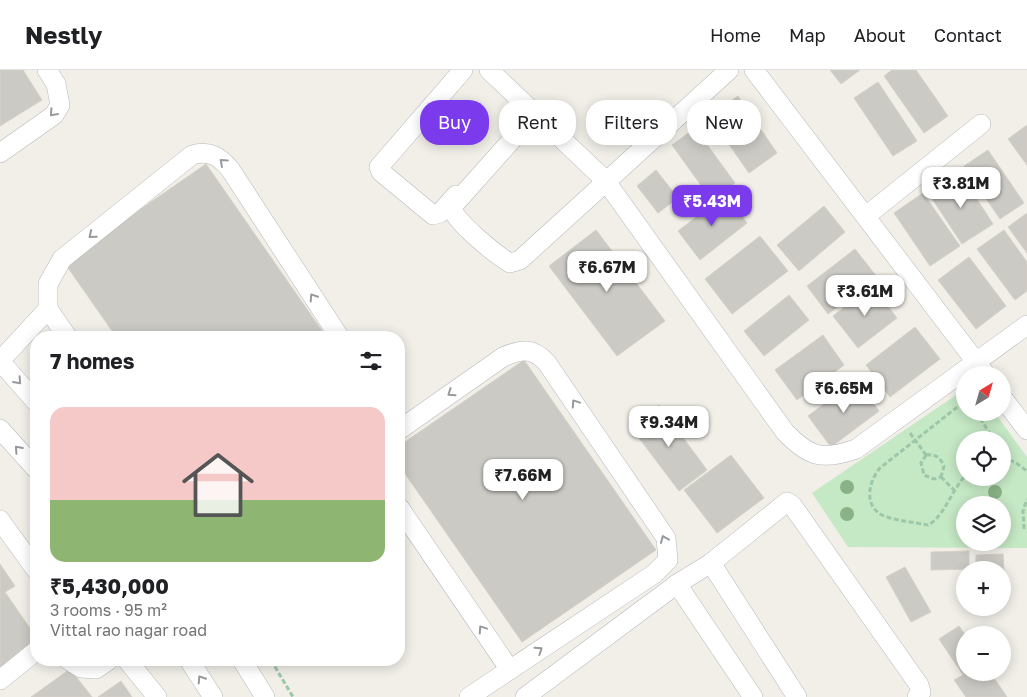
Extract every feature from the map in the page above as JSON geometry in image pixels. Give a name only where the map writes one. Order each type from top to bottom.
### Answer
[{"type":"street","points":[[0,153],[54,115],[60,105],[56,84],[48,70]]},
{"type":"street","points":[[463,70],[379,167],[381,172],[433,215],[440,213],[503,145]]},
{"type":"street","points":[[489,70],[520,100]]},
{"type":"street","points":[[505,145],[452,207],[457,217],[499,257],[510,263],[520,260],[605,180],[729,70]]},
{"type":"street","points":[[754,70],[980,366]]},
{"type":"street","points":[[866,216],[981,124]]},
{"type":"street","points":[[568,145],[605,180],[785,432],[799,447],[817,456],[837,456],[856,449],[900,418],[956,385]]},
{"type":"street","points":[[63,331],[48,309],[48,284],[62,259],[192,155],[210,153],[222,160],[230,169],[335,331]]},
{"type":"street","points":[[30,395],[0,361],[48,309]]},
{"type":"street","points":[[985,366],[1027,325]]},
{"type":"street","points":[[405,426],[503,357],[520,349],[533,352],[541,356],[547,363],[666,538],[668,560],[654,574],[469,697]]},
{"type":"street","points":[[1011,409],[1027,430]]},
{"type":"street","points":[[0,429],[30,462]]},
{"type":"street","points":[[525,697],[544,691],[677,584],[711,563],[783,503],[789,503],[919,685],[921,692],[917,697]]},
{"type":"street","points":[[405,516],[510,670]]},
{"type":"street","points":[[0,520],[30,562]]},
{"type":"street","points":[[711,563],[797,697]]},
{"type":"street","points":[[677,584],[753,697]]},
{"type":"street","points":[[0,680],[30,656]]},
{"type":"street","points":[[78,666],[96,669],[100,666]]},
{"type":"street","points":[[132,666],[157,697]]},
{"type":"street","points":[[193,666],[213,697]]},
{"type":"street","points":[[246,666],[265,697]]},
{"type":"path","points":[[956,408],[873,476],[869,494],[877,511],[883,515],[928,525],[939,518],[957,486]]},
{"type":"path","points":[[900,418],[926,455],[936,456],[942,462],[944,466],[941,477]]},
{"type":"path","points":[[926,455],[920,468],[924,475],[934,479],[941,477]]},
{"type":"path","points":[[1011,461],[1027,471]]},
{"type":"path","points":[[941,477],[954,490]]},
{"type":"path","points":[[1024,529],[1023,516],[1027,499]]},
{"type":"path","points":[[275,666],[293,697]]},
{"type":"green space","points":[[956,395],[956,421],[1001,421],[1008,431],[956,431],[956,486],[1011,486],[1011,435],[1027,457],[1027,548],[1011,548],[1011,496],[956,496],[956,548],[848,547],[812,493]]},
{"type":"building","points":[[0,70],[23,70],[42,100],[0,126]]},
{"type":"building","points":[[830,70],[860,70],[841,84]]},
{"type":"building","points":[[892,70],[916,70],[948,116],[924,133],[884,76]]},
{"type":"building","points":[[878,82],[917,141],[893,156],[854,98]]},
{"type":"building","points":[[738,96],[741,100],[732,100]]},
{"type":"building","points":[[1027,125],[1027,165],[1008,139]]},
{"type":"building","points":[[761,130],[777,153],[749,173],[729,145],[761,145]]},
{"type":"building","points":[[687,134],[687,145],[707,145],[735,183],[711,199],[672,145],[677,145],[677,141]]},
{"type":"building","points":[[988,150],[1024,203],[1000,219],[964,166]]},
{"type":"building","points":[[206,164],[322,331],[112,331],[64,262]]},
{"type":"building","points":[[656,170],[678,198],[658,213],[637,186]]},
{"type":"building","points":[[960,173],[993,224],[962,244],[929,194]]},
{"type":"building","points":[[923,193],[960,246],[930,266],[894,213]]},
{"type":"building","points":[[725,195],[747,223],[700,260],[678,231]]},
{"type":"building","points":[[824,206],[845,232],[799,271],[777,245]]},
{"type":"building","points":[[1027,213],[1027,253],[1008,227]]},
{"type":"building","points":[[596,230],[665,321],[617,356],[549,266]]},
{"type":"building","points":[[1004,230],[1027,262],[1027,291],[1015,300],[977,249]]},
{"type":"building","points":[[760,236],[788,271],[732,314],[705,279]]},
{"type":"building","points":[[855,249],[877,277],[828,314],[807,286]]},
{"type":"building","points":[[969,257],[1006,306],[976,329],[938,280]]},
{"type":"building","points":[[872,286],[897,318],[858,348],[833,316]]},
{"type":"building","points":[[789,295],[809,320],[764,356],[744,331]]},
{"type":"building","points":[[915,327],[940,359],[890,397],[866,365]]},
{"type":"building","points":[[823,335],[844,365],[797,400],[775,370]]},
{"type":"building","points":[[524,360],[656,550],[522,642],[405,474],[405,442]]},
{"type":"building","points":[[856,380],[879,411],[831,447],[808,416]]},
{"type":"building","points":[[659,405],[707,470],[679,491],[630,426]]},
{"type":"building","points":[[731,455],[764,498],[717,533],[684,490]]},
{"type":"building","points":[[969,551],[969,561],[956,561],[956,569],[931,570],[931,552]]},
{"type":"building","points":[[1003,554],[1003,561],[976,561],[976,555]]},
{"type":"building","points":[[0,564],[15,586],[5,592],[30,628],[30,647],[0,669]]},
{"type":"building","points":[[905,567],[931,612],[911,622],[886,577]]},
{"type":"building","points":[[956,628],[956,664],[939,639]]},
{"type":"building","points":[[70,669],[92,697],[31,697]]},
{"type":"building","points":[[954,680],[996,681],[1007,697],[966,697]]},
{"type":"building","points":[[121,681],[132,697],[98,697]]}]
